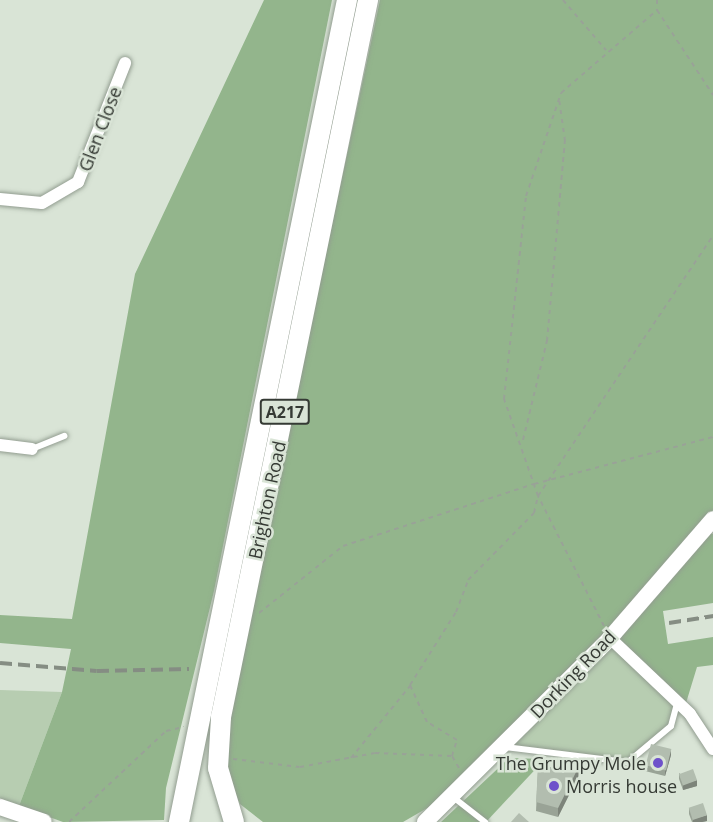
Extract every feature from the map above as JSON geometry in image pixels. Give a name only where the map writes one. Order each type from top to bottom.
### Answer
[{"type":"highway","name":"Brighton Road","points":[[179,822],[347,0]]},
{"type":"highway","name":"Brighton Road","points":[[234,822],[222,794],[218,742],[368,0]]},
{"type":"main road","name":"Dorking Road","points":[[425,822],[610,638],[706,533],[713,519]]},
{"type":"main road","points":[[0,807],[44,822]]},
{"type":"street","name":"Glen Close","points":[[0,199],[42,203],[78,182],[125,63]]},
{"type":"street","points":[[0,446],[32,449]]},
{"type":"street","points":[[610,638],[702,728],[713,749]]},
{"type":"lane","points":[[32,449],[64,436]]},
{"type":"lane","points":[[503,746],[628,762],[671,726],[676,703]]},
{"type":"lane","points":[[452,796],[485,822]]},
{"type":"path","points":[[563,0],[606,50]]},
{"type":"path","points":[[657,0],[657,10],[713,95]]},
{"type":"path","points":[[610,638],[538,496],[522,443],[504,399],[518,231],[558,97],[606,50],[657,10]]},
{"type":"path","points":[[522,443],[547,341],[565,141],[558,97]]},
{"type":"path","points":[[351,758],[410,686],[456,612],[465,584],[534,513],[538,496],[548,480],[713,236]]},
{"type":"path","points":[[240,627],[343,546],[534,484],[713,437]]},
{"type":"path","points":[[410,686],[427,722],[457,740],[452,756],[465,784]]},
{"type":"path","points":[[69,822],[174,725],[198,729]]},
{"type":"path","points":[[218,742],[237,763],[272,767],[375,753],[452,756]]},
{"type":"green space","points":[[264,0],[332,0],[214,591],[166,788],[164,820],[63,822],[19,806],[62,692],[71,649],[0,643],[0,615],[72,619],[135,274]]},
{"type":"green space","points":[[380,0],[713,0],[713,516],[701,532],[713,534],[713,603],[663,611],[668,644],[713,637],[713,665],[697,667],[686,703],[610,638],[429,807],[403,822],[263,822],[240,804],[228,778],[224,731]]},
{"type":"green space","points":[[610,638],[677,709],[675,721],[634,758],[620,764],[568,752],[503,746]]},
{"type":"green space","points":[[0,690],[62,692],[19,806],[0,799]]},
{"type":"green space","points":[[509,758],[545,759],[486,822],[441,822]]},
{"type":"building","name":"The Grumpy Mole","points":[[651,744],[671,749],[666,770],[646,765]]},
{"type":"building","name":"Morris house","points":[[568,758],[580,764],[558,808],[536,802],[538,769],[562,766]]},
{"type":"building","points":[[693,769],[697,780],[683,785],[679,774]]},
{"type":"building","points":[[703,803],[707,815],[693,820],[689,808]]},
{"type":"building","points":[[519,813],[529,822],[511,822]]},
{"type":"railway","points":[[669,623],[713,616]]},
{"type":"railway","points":[[0,663],[97,671],[189,669]]},
{"type":"place","name":"The Grumpy Mole","points":[[658,763]]},
{"type":"place","name":"Morris house","points":[[554,786]]}]
